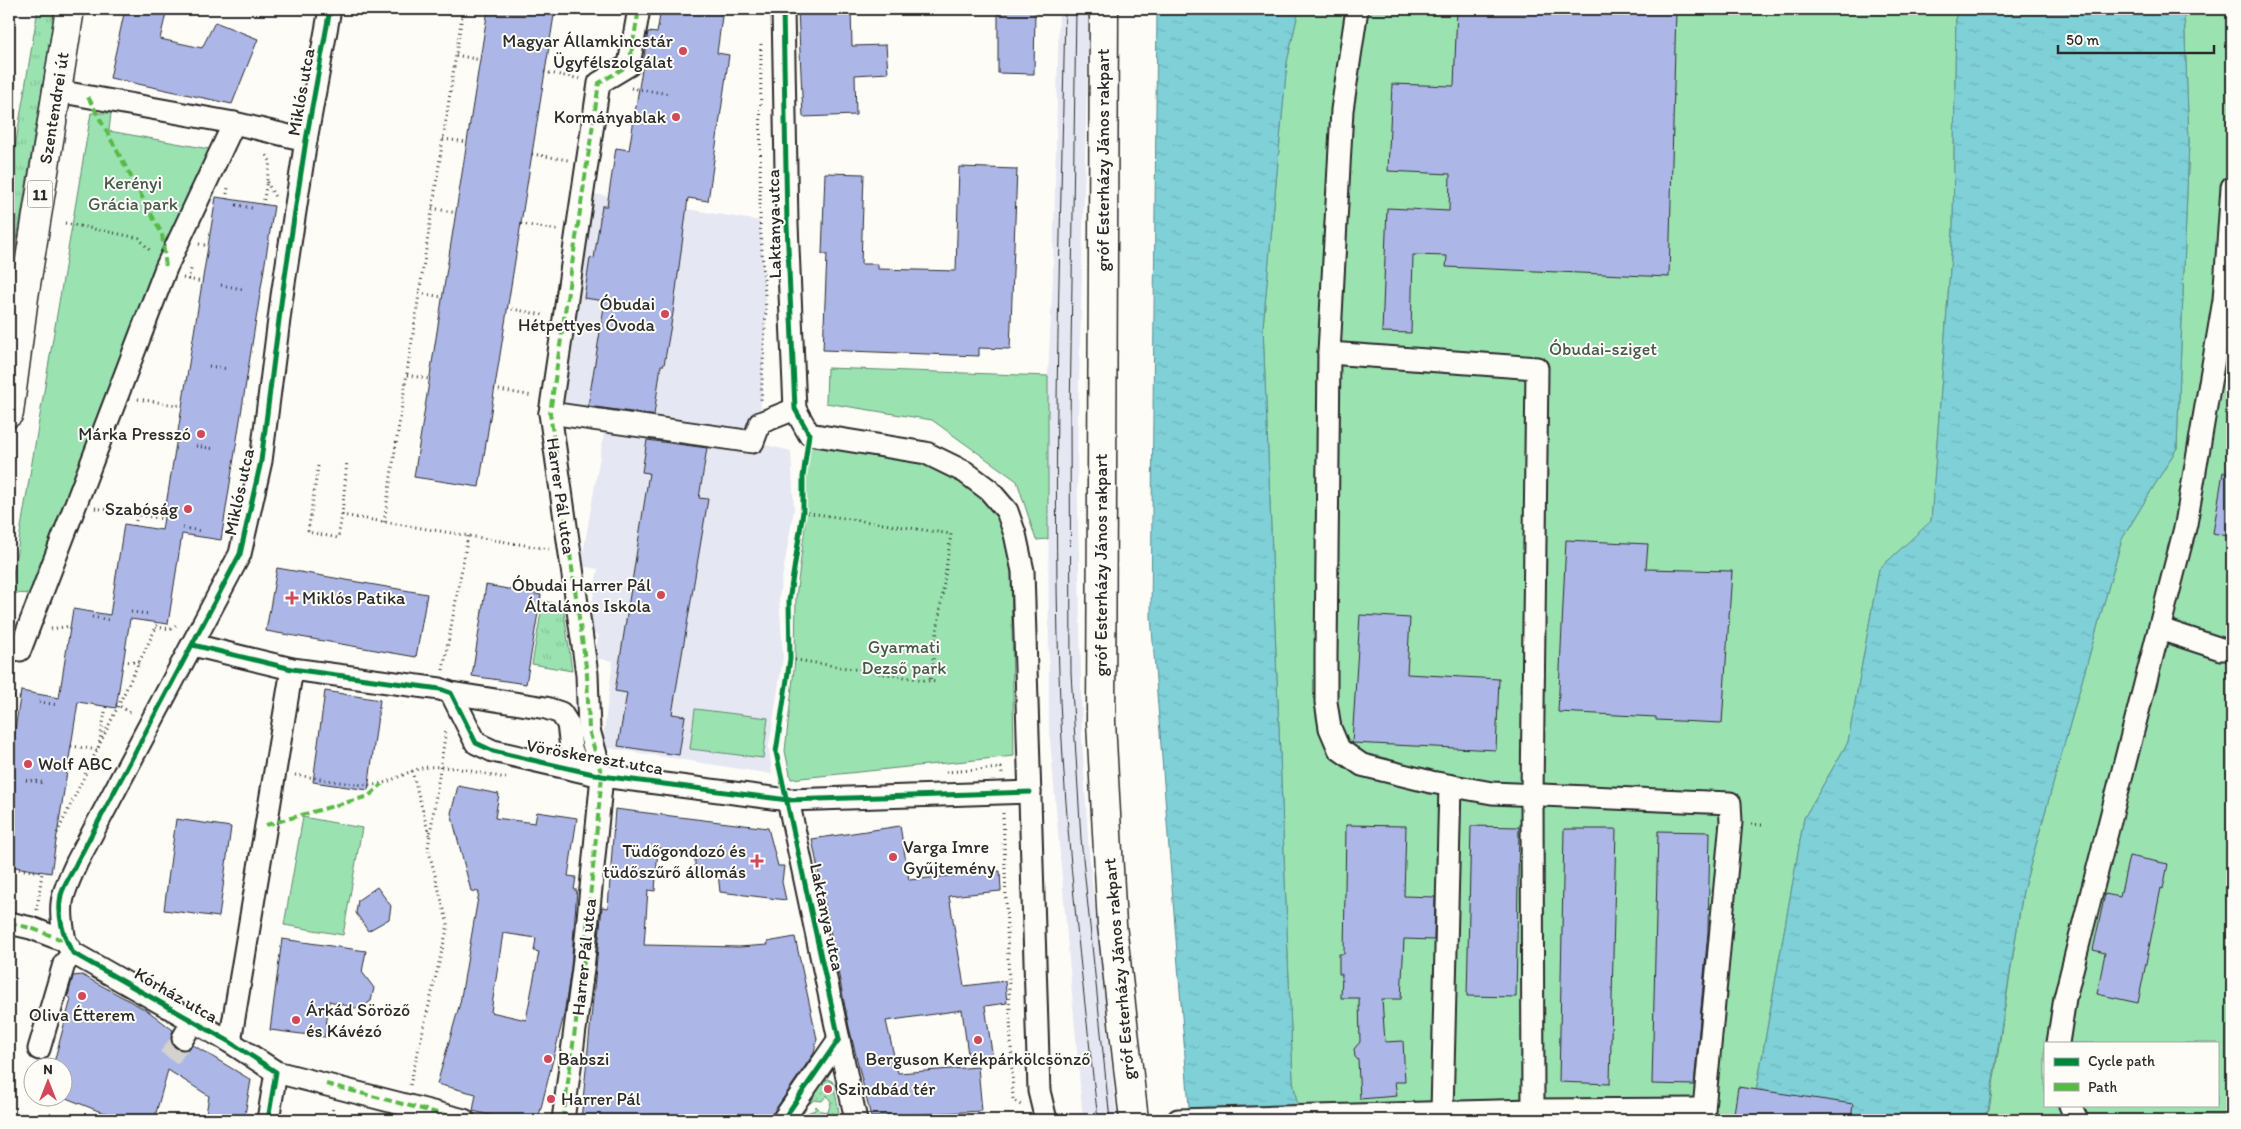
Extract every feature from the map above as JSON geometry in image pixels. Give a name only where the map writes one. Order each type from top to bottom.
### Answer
[{"type":"main road","name":"Szentendrei út","points":[[9,413],[24,297],[70,9]]},
{"type":"main road","name":"gróf Esterházy János rakpart","points":[[1104,9],[1101,722],[1112,926],[1134,1120]]},
{"type":"street","name":"Miklós utca","points":[[69,947],[61,918],[62,896],[77,862],[240,554],[261,460],[282,296],[306,140],[330,9]]},
{"type":"street","name":"Harrer Pál utca","points":[[564,1120],[583,970],[602,776],[589,730],[587,674],[551,406],[599,83],[629,65],[639,9]]},
{"type":"street","name":"Laktanya utca","points":[[783,9],[787,224],[795,408],[810,434],[926,452],[965,472],[989,490],[1007,512],[1015,534],[1023,571],[1039,1091],[1037,1115]]},
{"type":"street","points":[[1178,1120],[1442,1112],[1472,1116],[1533,1110],[1703,1115],[1731,822],[1730,803],[1532,796],[1492,793],[1450,786],[1362,765],[1339,749],[1330,728],[1326,702],[1329,354],[1342,110],[1357,9]]},
{"type":"street","name":"Miklós utca","points":[[56,91],[234,123],[306,140]]},
{"type":"street","points":[[9,648],[20,650],[166,268],[234,123]]},
{"type":"street","points":[[2058,1042],[2065,998],[2186,524],[2224,300],[2232,187]]},
{"type":"street","points":[[1329,354],[1537,368],[1532,796],[1533,1110]]},
{"type":"street","points":[[551,406],[752,442],[760,422],[795,408]]},
{"type":"street","points":[[2160,629],[2212,646],[2232,649]]},
{"type":"street","points":[[193,645],[292,669],[446,691],[546,708],[561,713],[568,724],[571,748],[579,770]]},
{"type":"street","name":"Kórház utca","points":[[230,1042],[292,669]]},
{"type":"street","name":"Vöröskereszt utca","points":[[446,691],[476,743],[494,751],[602,776],[788,800],[1030,792]]},
{"type":"street","points":[[1442,1112],[1450,786]]},
{"type":"street","name":"Laktanya utca","points":[[788,800],[839,1039]]},
{"type":"street","name":"Kórház utca","points":[[9,923],[30,928],[69,947],[188,1030],[230,1042],[276,1072],[464,1120]]},
{"type":"street","points":[[39,1049],[69,947]]},
{"type":"street","points":[[783,1120],[839,1039]]},
{"type":"street","points":[[839,1039],[856,1120]]},
{"type":"street","points":[[268,1120],[276,1072]]},
{"type":"street","points":[[2070,1106],[2077,1120]]},
{"type":"path","points":[[384,522],[463,9]]},
{"type":"path","points":[[760,44],[760,221],[766,310],[760,422]]},
{"type":"path","points":[[456,55],[480,60]]},
{"type":"path","points":[[443,139],[467,142]]},
{"type":"path","points":[[263,149],[270,160],[263,204]]},
{"type":"path","points":[[532,154],[587,163]]},
{"type":"path","points":[[267,182],[278,204]]},
{"type":"path","points":[[226,199],[229,184]]},
{"type":"path","points":[[236,205],[252,208]]},
{"type":"path","points":[[432,208],[456,212]]},
{"type":"path","points":[[64,223],[139,238],[166,268]]},
{"type":"path","points":[[521,224],[576,234]]},
{"type":"path","points":[[198,244],[208,246]]},
{"type":"path","points":[[221,285],[242,289]]},
{"type":"path","points":[[419,293],[442,297]]},
{"type":"path","points":[[507,308],[564,319]]},
{"type":"path","points":[[209,366],[228,370]]},
{"type":"path","points":[[406,375],[429,378]]},
{"type":"path","points":[[494,389],[551,406]]},
{"type":"path","points":[[117,396],[182,406]]},
{"type":"path","points":[[196,446],[215,449]]},
{"type":"path","points":[[318,466],[308,532],[338,538],[342,515],[346,460]]},
{"type":"path","points":[[801,522],[803,503]]},
{"type":"path","points":[[76,505],[164,519]]},
{"type":"path","points":[[803,512],[951,534],[930,681]]},
{"type":"path","points":[[135,526],[137,515]]},
{"type":"path","points":[[342,515],[570,553]]},
{"type":"path","points":[[183,528],[201,531]]},
{"type":"path","points":[[446,691],[468,536]]},
{"type":"path","points":[[131,612],[150,614]]},
{"type":"path","points":[[92,617],[109,620]]},
{"type":"path","points":[[156,627],[171,629],[180,622]]},
{"type":"path","points":[[57,833],[158,623]]},
{"type":"path","points":[[789,668],[790,649]]},
{"type":"path","points":[[790,659],[936,682]]},
{"type":"path","points":[[123,661],[139,663]]},
{"type":"path","points":[[9,696],[20,698]]},
{"type":"path","points":[[39,702],[58,705]]},
{"type":"path","points":[[98,750],[106,707]]},
{"type":"path","points":[[71,746],[98,750]]},
{"type":"path","points":[[314,778],[368,785],[382,784],[412,771],[424,768],[440,768],[428,848],[448,925],[405,1104]]},
{"type":"path","points":[[1001,768],[1004,793],[1003,817],[1013,1100],[1037,1115]]},
{"type":"path","points":[[412,771],[430,839]]},
{"type":"path","points":[[26,780],[45,783]]},
{"type":"path","points":[[9,868],[42,872]]},
{"type":"path","points":[[331,1120],[333,1109]]},
{"type":"path","points":[[350,1120],[352,1112]]},
{"type":"shaded area","points":[[1059,9],[1089,9],[1077,456],[1082,738],[1089,853],[1117,1120],[1083,1120],[1049,728],[1048,376],[1053,277]]},
{"type":"shaded area","points":[[582,192],[760,221],[766,310],[760,423],[753,442],[791,451],[794,509],[779,596],[783,657],[769,747],[772,774],[602,747],[613,661],[594,658],[599,635],[587,632],[598,569],[581,566],[606,421],[550,413]]},
{"type":"green space","points":[[38,9],[55,9],[9,288],[9,184]]},
{"type":"green space","name":"Óbudai-sziget","points":[[1299,9],[1956,9],[1953,230],[1931,522],[1879,569],[1848,742],[1804,818],[1751,1120],[1300,1120],[1293,1080],[1263,327],[1287,62]]},
{"type":"green space","points":[[2184,9],[2232,9],[2232,1120],[1978,1120],[1989,1111],[2023,891],[2122,539],[2177,448],[2189,141]]},
{"type":"green space","name":"Kerényi Grácia park","points":[[91,113],[111,113],[109,131],[209,149],[36,594],[10,593]]},
{"type":"green space","points":[[827,368],[1048,376],[1048,539],[1036,540],[1017,481],[932,420],[826,403]]},
{"type":"green space","name":"Gyarmati Dezső park","points":[[812,440],[922,461],[961,480],[986,500],[1000,519],[1011,568],[1014,756],[791,779],[785,751],[795,660],[796,597],[805,526],[806,476]]},
{"type":"green space","points":[[543,601],[563,605],[572,671],[532,664]]},
{"type":"green space","points":[[695,709],[768,718],[763,758],[690,749]]},
{"type":"green space","points":[[303,817],[362,828],[343,935],[284,925]]},
{"type":"green space","points":[[828,1079],[833,1082],[839,1112],[832,1116],[807,1113],[815,1110],[816,1106],[821,1111],[828,1112],[831,1102],[827,1095],[822,1101],[814,1100],[805,1107],[823,1081]]},
{"type":"water","points":[[1157,9],[1299,9],[1287,62],[1263,327],[1293,1080],[1300,1120],[1190,1120],[1151,616]]},
{"type":"water","points":[[1956,9],[2184,9],[2189,141],[2177,448],[2122,539],[2023,891],[1988,1111],[1978,1120],[1751,1120],[1804,818],[1848,742],[1879,569],[1931,521],[1953,230]]},
{"type":"building","points":[[125,9],[167,9],[160,39],[202,48],[215,22],[258,39],[232,104],[110,78]]},
{"type":"building","points":[[488,9],[555,9],[479,487],[414,477]]},
{"type":"building","points":[[661,9],[723,9],[717,53],[729,55],[708,201],[688,198],[673,313],[664,365],[661,365],[654,415],[588,406],[605,301],[584,298],[590,258],[594,259],[602,206],[607,206],[616,148],[629,150],[648,32],[657,33]]},
{"type":"building","points":[[798,9],[851,9],[852,46],[886,45],[888,73],[855,75],[856,115],[803,117]]},
{"type":"building","points":[[998,9],[1035,9],[1034,74],[998,73]]},
{"type":"building","points":[[1457,9],[1676,9],[1669,277],[1446,267],[1447,256],[1413,255],[1411,333],[1382,332],[1387,208],[1449,211],[1450,174],[1388,171],[1392,84],[1454,86]]},
{"type":"building","points":[[959,167],[1017,169],[1010,349],[979,348],[979,356],[823,350],[827,254],[822,254],[825,173],[864,174],[861,264],[878,264],[878,269],[956,271]]},
{"type":"building","points":[[216,197],[274,206],[221,540],[182,534],[168,624],[130,619],[116,708],[78,702],[51,873],[9,866],[9,769],[21,691],[59,698],[73,609],[110,615],[124,524],[162,530]]},
{"type":"building","name":"Óbudai Harrer Pál Általános Iskola","points":[[647,440],[707,448],[699,498],[708,499],[672,714],[685,716],[679,755],[618,746],[627,693],[615,691],[649,473],[642,472]]},
{"type":"building","points":[[2223,472],[2232,473],[2232,537],[2213,533]]},
{"type":"building","points":[[1566,540],[1648,544],[1646,569],[1732,571],[1722,723],[1656,720],[1656,717],[1558,712]]},
{"type":"building","points":[[277,568],[427,594],[416,657],[266,631]]},
{"type":"building","points":[[486,585],[541,595],[526,684],[472,676]]},
{"type":"building","points":[[1360,615],[1410,618],[1407,674],[1499,679],[1496,750],[1352,743]]},
{"type":"building","points":[[325,691],[380,700],[368,790],[313,782]]},
{"type":"building","points":[[458,786],[499,794],[495,818],[535,823],[537,812],[577,818],[568,876],[576,877],[574,890],[577,890],[571,968],[564,1015],[538,1120],[509,1120],[473,1111],[476,1094],[437,1084],[460,1003],[479,892],[471,891],[451,813]],"holes":[[[503,933],[536,938],[534,951],[539,952],[526,1020],[491,1012]]]},
{"type":"building","points":[[615,809],[768,828],[778,866],[784,866],[782,882],[786,900],[720,892],[718,873],[695,870],[695,852],[658,848],[655,891],[648,890],[644,945],[739,947],[768,945],[767,942],[795,937],[817,1039],[814,1053],[773,1113],[771,1120],[581,1120],[602,907],[608,908]]},
{"type":"building","points":[[176,819],[231,827],[219,917],[164,910]]},
{"type":"building","points":[[1346,825],[1406,826],[1404,896],[1435,897],[1434,940],[1404,939],[1401,999],[1382,999],[1385,1042],[1403,1041],[1405,1082],[1395,1082],[1397,1096],[1360,1099],[1358,1060],[1355,1057],[1354,1049],[1360,1042],[1359,998],[1341,998],[1342,974],[1339,974],[1339,954],[1344,954]]},
{"type":"building","points":[[900,826],[909,880],[1000,871],[1001,891],[949,896],[964,986],[1005,981],[1007,1003],[985,1006],[993,1059],[969,1062],[962,1010],[886,1021],[898,1073],[978,1067],[982,1111],[871,1117],[849,1027],[812,839]]},
{"type":"building","points":[[1471,826],[1519,827],[1516,997],[1467,996]]},
{"type":"building","points":[[1564,829],[1616,829],[1610,1084],[1559,1082]]},
{"type":"building","points":[[1658,831],[1710,832],[1708,932],[1694,1085],[1652,1084]]},
{"type":"building","points":[[2129,856],[2168,864],[2163,889],[2161,888],[2138,1003],[2097,994],[2105,953],[2093,950],[2105,894],[2120,897]]},
{"type":"building","points":[[377,887],[391,906],[389,919],[368,931],[356,913],[358,900]]},
{"type":"building","points":[[282,939],[366,951],[362,972],[374,988],[371,1001],[359,1009],[329,1001],[325,1037],[270,1030]]},
{"type":"building","points":[[82,975],[148,1011],[173,1030],[171,1038],[176,1048],[183,1050],[193,1045],[251,1080],[244,1120],[205,1120],[209,1096],[168,1070],[154,1120],[110,1120],[112,1114],[101,1112],[72,1100],[72,1056],[56,1056],[71,999],[68,996],[73,976]]},
{"type":"building","points":[[1738,1087],[1853,1104],[1851,1120],[1733,1120]]},
{"type":"tunnel","points":[[169,1058],[183,1038]]},
{"type":"tram line","points":[[1065,9],[1059,258],[1056,508],[1059,674],[1069,842],[1098,1120]]},
{"type":"tram line","points":[[1076,9],[1070,418],[1071,673],[1081,839],[1110,1120]]},
{"type":"marked path","points":[[563,1120],[583,969],[602,776],[589,730],[587,674],[550,413],[599,83],[629,65],[639,9]]},
{"type":"marked path","points":[[88,97],[162,234],[166,268]]},
{"type":"marked path","points":[[266,825],[369,796],[382,784]]},
{"type":"marked path","points":[[9,923],[31,928],[65,941]]},
{"type":"marked path","points":[[326,1084],[464,1120]]},
{"type":"cycle path","points":[[268,1120],[276,1072],[230,1042],[73,953],[66,940],[62,926],[60,903],[66,883],[240,554],[261,461],[282,296],[306,140],[330,9]]},
{"type":"cycle path","points":[[783,9],[787,224],[795,409],[809,434],[803,477],[803,512],[789,601],[790,659],[776,752],[839,1039],[783,1120]]},
{"type":"cycle path","points":[[193,645],[292,669],[440,689],[451,693],[476,743],[493,751],[602,776],[788,800],[1030,792]]},
{"type":"place","name":"Magyar Államkincstár Ügyfélszolgálat","points":[[683,51]]},
{"type":"place","name":"Kormányablak","points":[[676,117]]},
{"type":"place","name":"Óbudai Hétpettyes Óvoda","points":[[665,314]]},
{"type":"place","name":"Márka Presszó","points":[[201,434]]},
{"type":"place","name":"Szabóság","points":[[188,509]]},
{"type":"place","name":"Óbudai Harrer Pál Általános Iskola","points":[[661,595]]},
{"type":"place","name":"Miklós Patika","points":[[292,598]]},
{"type":"place","name":"Wolf ABC","points":[[28,764]]},
{"type":"place","name":"Varga Imre Gyűjtemény","points":[[893,857]]},
{"type":"place","name":"Tüdőgondozó és tüdőszűrő állomás","points":[[757,861]]},
{"type":"place","name":"Oliva Étterem","points":[[82,996]]},
{"type":"place","name":"Árkád Söröző és Kávézó","points":[[296,1020]]},
{"type":"place","name":"Berguson Kerékpárkölcsönző","points":[[978,1040]]},
{"type":"place","name":"Babszi","points":[[548,1059]]},
{"type":"place","name":"Szindbád tér","points":[[828,1089]]},
{"type":"place","name":"Harrer Pál","points":[[551,1099]]}]
